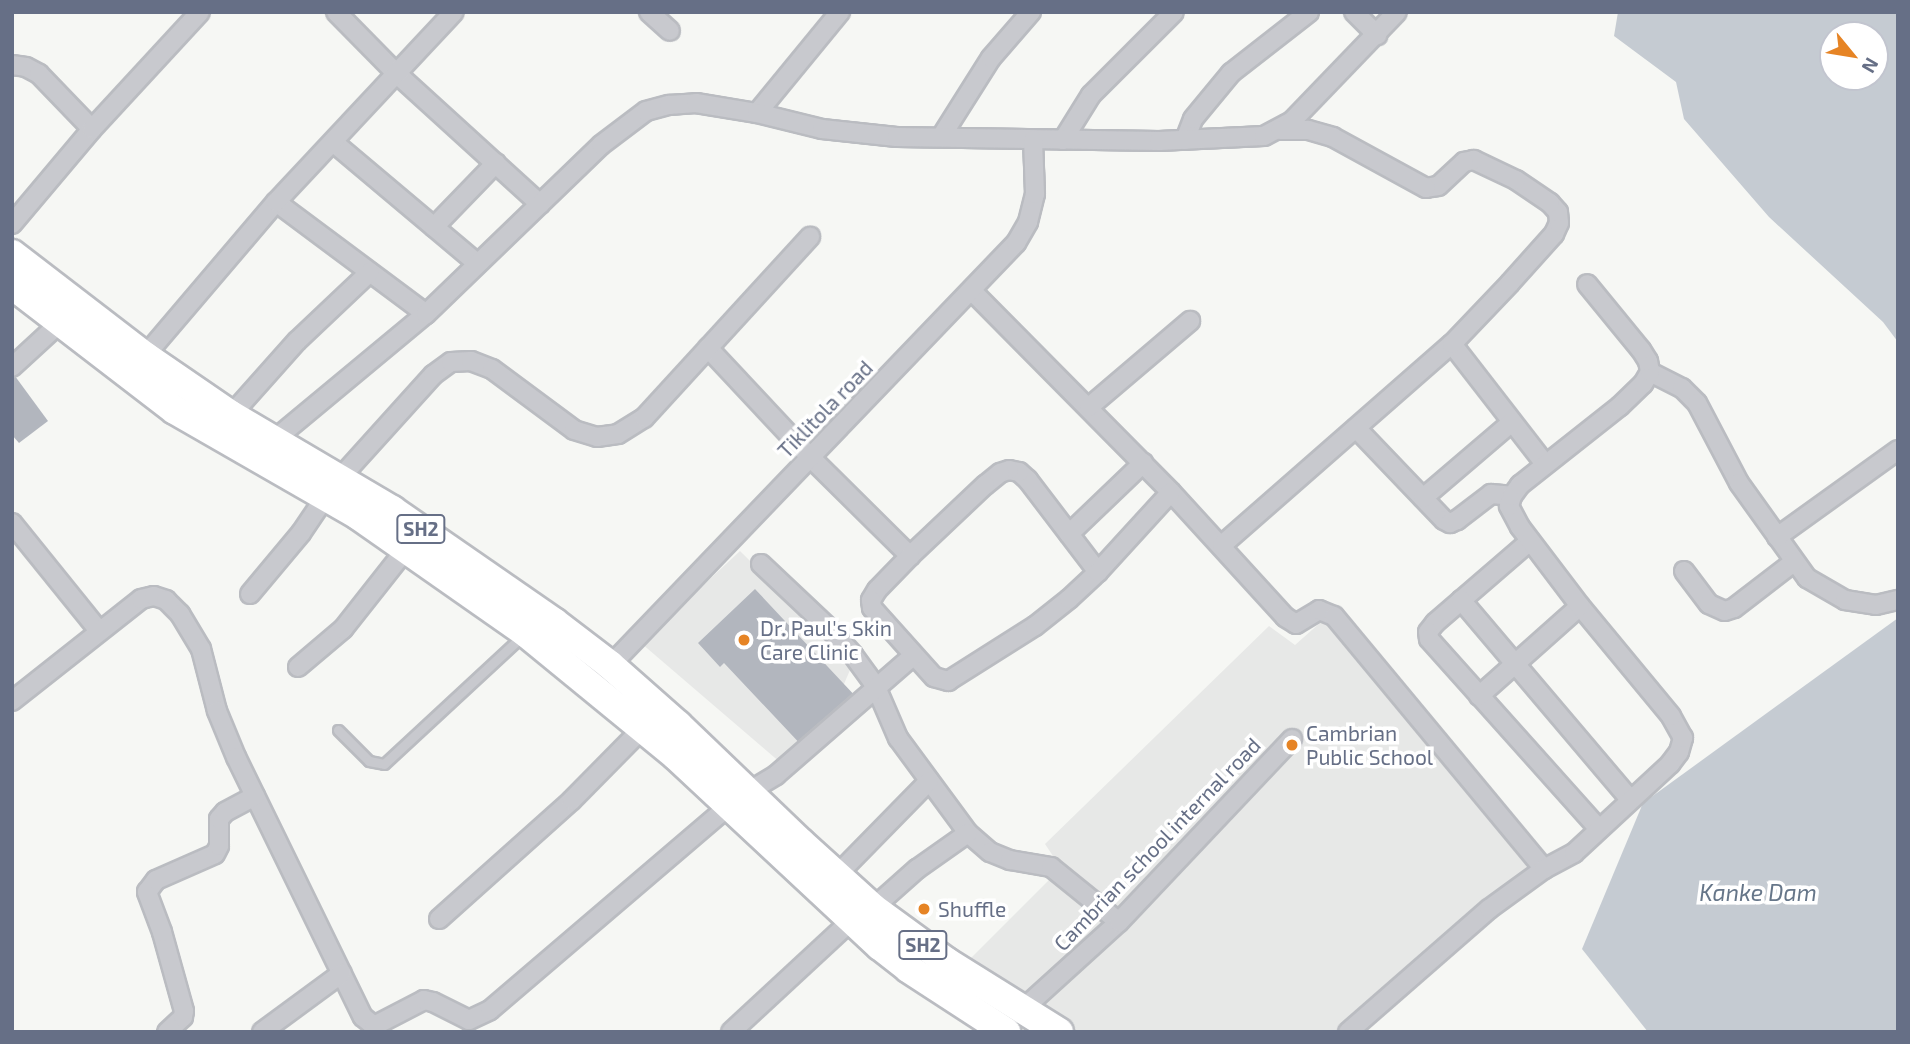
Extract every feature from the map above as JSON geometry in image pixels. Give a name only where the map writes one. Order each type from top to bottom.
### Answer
[{"type":"main road","name":"SH2","points":[[12,254],[200,426],[333,487],[446,546],[601,675],[862,914],[947,962],[1059,1032]]},
{"type":"main road","name":"SH2","points":[[12,285],[61,322],[136,366],[274,440],[407,548],[526,632],[601,675],[643,727],[836,876],[862,914],[909,969],[1006,1032]]},
{"type":"street","points":[[12,224],[92,129],[200,12]]},
{"type":"street","points":[[336,12],[397,73],[540,204]]},
{"type":"street","points":[[136,366],[276,202],[454,12]]},
{"type":"street","points":[[649,12],[670,31]]},
{"type":"street","points":[[757,113],[840,12]]},
{"type":"street","points":[[941,137],[991,58],[1031,12]]},
{"type":"street","points":[[1063,140],[1091,95],[1174,12]]},
{"type":"street","points":[[1185,140],[1194,119],[1231,73],[1309,12]]},
{"type":"street","points":[[1354,12],[1377,35]]},
{"type":"street","points":[[1280,130],[1397,12]]},
{"type":"street","points":[[12,65],[26,67],[39,74],[92,129]]},
{"type":"street","points":[[274,440],[426,314],[617,132],[646,111],[669,105],[696,103],[855,134],[1033,140],[1185,140],[1264,136],[1280,130],[1308,130],[1333,137],[1426,188],[1438,186],[1464,162],[1474,160],[1516,180],[1558,212],[1559,223],[1555,234],[1452,344],[1222,545]]},
{"type":"street","name":"Tiklitola road","points":[[601,675],[1016,243],[1028,222],[1035,194],[1033,140]]},
{"type":"street","points":[[333,142],[478,264]]},
{"type":"street","points":[[434,227],[496,163]]},
{"type":"street","points":[[276,202],[426,314]]},
{"type":"street","points":[[250,594],[301,533],[333,487],[433,375],[452,362],[471,361],[492,369],[574,430],[597,437],[618,434],[644,418],[810,237]]},
{"type":"street","points":[[231,415],[297,341],[370,272]]},
{"type":"street","points":[[1348,1032],[1489,909],[1544,869],[1574,853],[1598,828],[1671,764],[1679,752],[1683,738],[1671,716],[1580,606],[1530,541],[1509,506],[1512,496],[1545,464],[1619,406],[1643,384],[1650,372],[1648,361],[1641,351],[1587,285]]},
{"type":"street","points":[[972,291],[1222,545],[1290,622],[1301,622],[1319,610],[1334,616],[1544,869]]},
{"type":"street","points":[[1089,407],[1190,321]]},
{"type":"street","points":[[12,368],[61,322]]},
{"type":"street","points":[[1452,344],[1545,464]]},
{"type":"street","points":[[708,348],[810,457],[910,556]]},
{"type":"street","points":[[1650,372],[1682,388],[1696,403],[1739,483],[1807,578],[1845,600],[1876,606],[1898,600]]},
{"type":"street","points":[[1423,498],[1512,422]]},
{"type":"street","points":[[1356,428],[1450,523],[1491,494],[1512,496]]},
{"type":"street","points":[[1777,537],[1898,450]]},
{"type":"street","points":[[1069,534],[1143,463]]},
{"type":"street","points":[[1098,572],[1028,480],[1019,472],[1009,470],[1000,473],[985,485],[910,556],[877,590],[871,600],[872,608],[934,677],[948,681],[1035,626],[1098,572],[1171,492]]},
{"type":"street","points":[[12,523],[99,631]]},
{"type":"street","points":[[1530,541],[1434,623],[1429,639],[1598,828]]},
{"type":"street","points":[[298,667],[343,629],[407,548]]},
{"type":"street","points":[[1684,571],[1709,604],[1724,611],[1734,608],[1794,562]]},
{"type":"street","points":[[761,564],[829,628],[876,687],[898,738],[968,833],[990,852],[1010,860],[1033,861],[1051,867],[1119,922]]},
{"type":"street","points":[[12,701],[141,599],[154,596],[166,600],[180,614],[201,649],[217,711],[255,796],[363,1017],[374,1026],[424,1000],[433,1002],[475,1026],[490,1010],[739,799],[776,775],[913,656]]},
{"type":"street","points":[[1461,600],[1630,799]]},
{"type":"street","points":[[1479,696],[1580,606]]},
{"type":"street","points":[[439,919],[572,800],[643,727]]},
{"type":"street","name":"Cambrian school internal road","points":[[1023,1009],[1119,922],[1292,739]]},
{"type":"street","points":[[836,876],[929,781]]},
{"type":"street","points":[[167,1032],[183,1017],[184,1011],[162,932],[146,892],[156,880],[215,854],[219,846],[219,819],[225,812],[255,796]]},
{"type":"street","points":[[731,1032],[862,914],[917,869],[968,833]]},
{"type":"street","points":[[262,1032],[342,974]]},
{"type":"lane","points":[[338,730],[369,761],[384,764],[526,632]]},
{"type":"shaded area","points":[[740,551],[853,663],[817,747],[789,770],[641,643]]},
{"type":"shaded area","name":"Cambrian Public School","points":[[1330,614],[1538,871],[1350,1032],[1062,1032],[961,968],[1061,868],[1045,844],[1269,626],[1295,645]]},
{"type":"water","points":[[1618,12],[1898,12],[1898,342],[1883,322],[1769,217],[1684,119],[1676,82],[1614,36]]},
{"type":"water","name":"Kanke Dam","points":[[1898,618],[1898,1032],[1648,1032],[1582,949],[1643,803]]},
{"type":"building","points":[[12,372],[48,421],[19,443],[12,435]]},
{"type":"building","points":[[755,589],[858,699],[805,749],[724,663],[720,667],[698,643]]},
{"type":"place","name":"Dr. Paul's Skin Care Clinic","points":[[744,640]]},
{"type":"place","name":"Cambrian Public School","points":[[1292,745]]},
{"type":"place","name":"Shuffle","points":[[924,909]]}]
